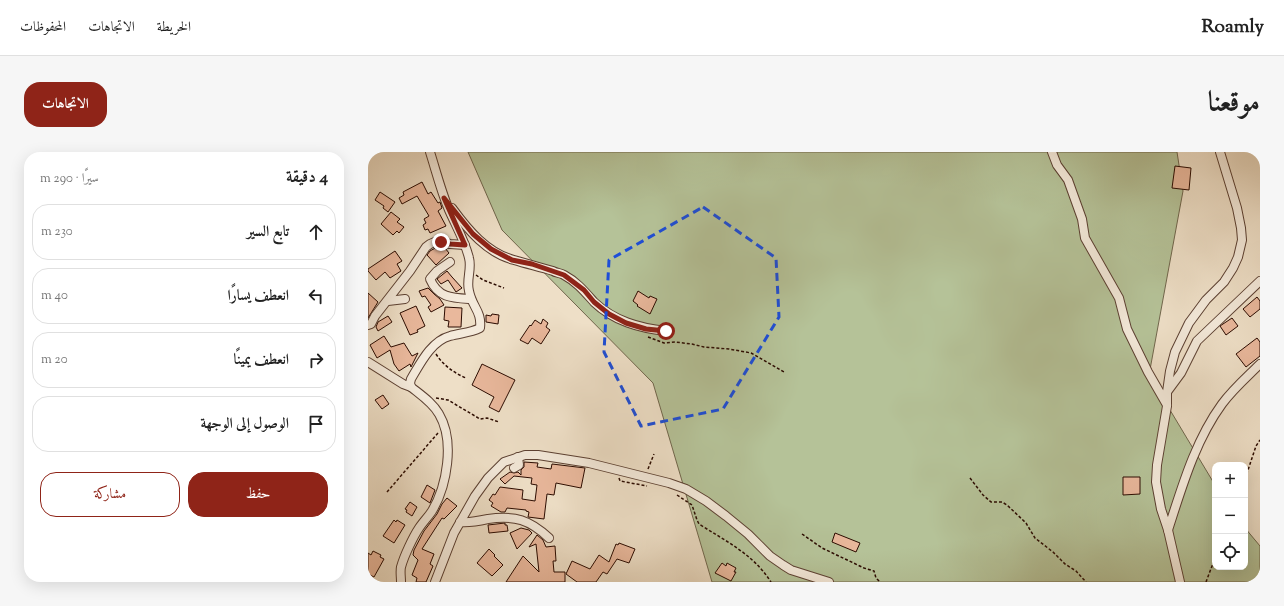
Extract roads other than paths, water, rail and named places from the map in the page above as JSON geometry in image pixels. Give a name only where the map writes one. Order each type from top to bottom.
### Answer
[{"type":"street","points":[[411,387],[410,383],[414,375],[436,344],[443,339],[472,332],[480,328],[480,316],[470,299],[468,286],[470,267],[469,257],[444,198],[430,152]]},
{"type":"street","points":[[1052,152],[1057,164],[1068,180],[1082,219],[1085,238],[1119,298],[1127,329],[1167,406]]},
{"type":"street","points":[[1180,582],[1168,530],[1161,509],[1156,482],[1157,465],[1167,406],[1167,392],[1172,360],[1189,323],[1206,300],[1224,282],[1233,268],[1242,240],[1237,208],[1220,152]]},
{"type":"street","points":[[444,198],[473,234],[491,249],[512,260],[532,264],[564,275],[584,290],[594,302],[609,314],[626,323],[646,329],[666,331]]},
{"type":"street","points":[[368,325],[371,324],[375,316],[388,302],[426,247],[437,241],[465,245]]},
{"type":"street","points":[[450,262],[432,275],[430,279],[432,284],[436,289],[448,297],[470,299]]},
{"type":"street","points":[[1167,392],[1181,373],[1197,341],[1260,281]]},
{"type":"street","points":[[388,302],[405,299]]},
{"type":"street","points":[[368,362],[403,384],[411,387],[433,406],[445,426],[447,443],[446,472],[438,501],[419,529],[406,555],[401,567],[401,582]]},
{"type":"street","points":[[1168,530],[1183,481],[1205,432],[1237,386],[1260,364]]},
{"type":"street","points":[[435,582],[444,556],[460,522],[475,496],[488,478],[504,462],[526,455],[538,455],[589,463],[644,476],[686,489],[706,501],[748,534],[770,556],[783,565],[791,570],[829,582]]},
{"type":"street","points":[[514,468],[519,465],[518,457]]},
{"type":"street","points":[[460,522],[470,523],[490,519],[515,518],[531,524],[549,538]]}]
